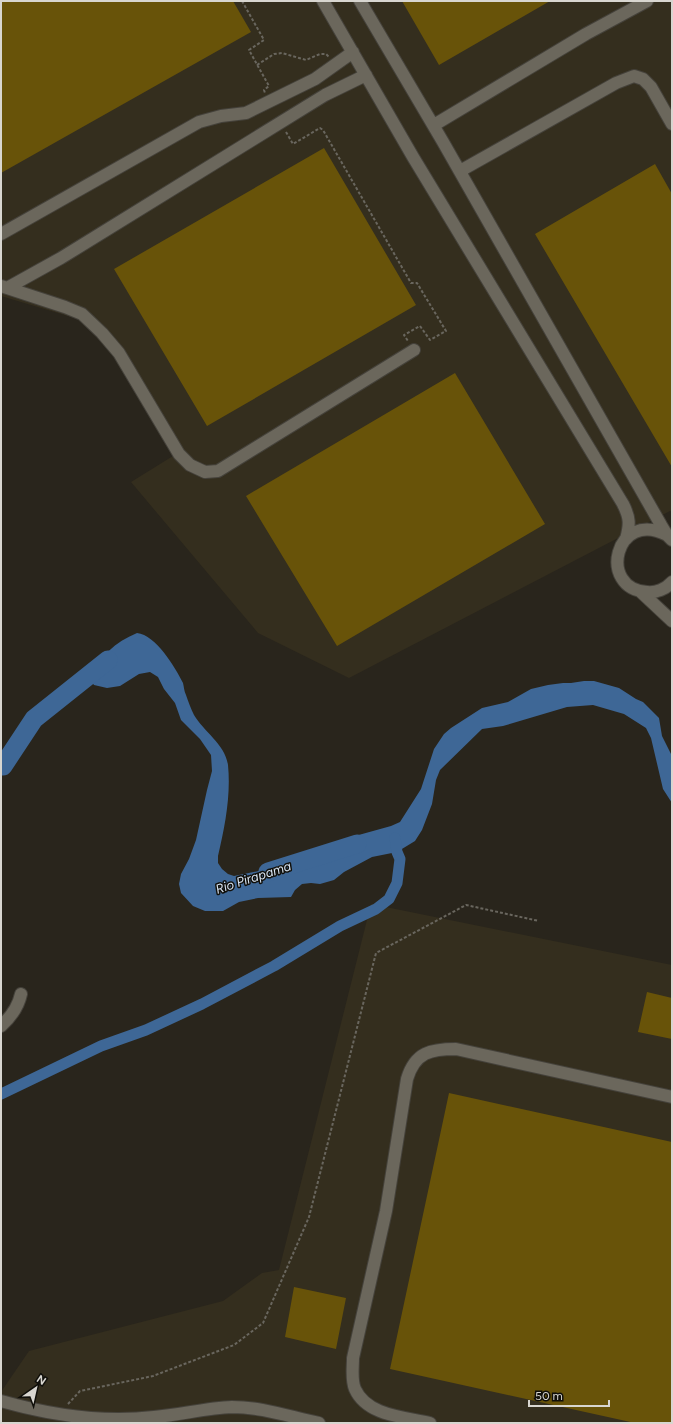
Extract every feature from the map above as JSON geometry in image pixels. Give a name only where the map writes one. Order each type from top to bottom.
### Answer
[{"type":"street","points":[[323,1],[413,158],[623,504],[629,518],[629,527],[626,538]]},
{"type":"street","points":[[360,1],[434,126],[670,537]]},
{"type":"street","points":[[434,126],[586,34],[647,1]]},
{"type":"street","points":[[1,234],[199,122],[221,116],[246,113],[315,79],[353,52]]},
{"type":"street","points":[[4,287],[61,258],[324,95],[366,75]]},
{"type":"street","points":[[460,171],[616,83],[634,76],[643,79],[651,88],[672,124]]},
{"type":"street","points":[[4,287],[82,314],[102,333],[119,353],[180,454],[190,465],[205,472],[218,471],[414,350]]},
{"type":"street","points":[[670,537],[655,530],[641,530],[626,538],[620,546],[617,555],[618,569],[625,582],[632,588],[641,592],[672,621]]},
{"type":"street","points":[[641,592],[661,590],[672,582]]},
{"type":"street","points":[[1,1026],[10,1018],[19,1003],[21,994]]},
{"type":"street","points":[[430,1423],[384,1413],[372,1408],[362,1400],[355,1389],[353,1377],[353,1358],[386,1211],[410,1068],[419,1058],[435,1049],[456,1049],[672,1097]]},
{"type":"street","points":[[1,1401],[36,1411],[123,1420],[153,1418],[214,1408],[233,1407],[266,1411],[319,1423]]},
{"type":"path","points":[[242,1],[264,40],[249,50],[269,86],[264,90],[270,101]]},
{"type":"path","points":[[256,64],[274,54],[282,53],[306,60],[320,54],[326,54],[335,65]]},
{"type":"path","points":[[281,122],[293,144],[320,128],[323,130],[411,283],[417,283],[446,331],[430,340],[420,326],[404,335],[414,350]]},
{"type":"path","points":[[59,1414],[80,1391],[153,1376],[234,1345],[263,1323],[309,1217],[376,953],[466,905],[539,921]]},
{"type":"shaded area","points":[[1,1],[672,1],[672,512],[670,511],[349,678],[258,633],[131,482],[173,456],[111,351],[78,319],[1,296]]},
{"type":"shaded area","points":[[371,904],[672,965],[672,1423],[1,1423],[1,1392],[29,1351],[223,1301],[262,1273],[279,1270]]},
{"type":"water","points":[[137,633],[151,639],[158,645],[170,661],[183,683],[185,694],[194,715],[219,744],[226,758],[228,765],[229,788],[218,863],[228,874],[234,876],[273,868],[284,863],[304,865],[321,862],[327,858],[340,843],[355,836],[400,822],[421,789],[434,749],[444,734],[482,708],[508,702],[531,689],[548,685],[594,681],[619,688],[643,702],[659,718],[662,736],[672,756],[672,803],[663,789],[651,738],[646,728],[624,714],[593,705],[567,707],[503,726],[482,729],[440,770],[436,780],[432,804],[422,830],[415,841],[397,852],[372,857],[344,872],[334,880],[320,884],[302,884],[295,890],[291,897],[258,898],[239,902],[223,911],[205,911],[193,906],[181,893],[179,884],[181,874],[189,859],[196,840],[212,771],[211,755],[200,739],[181,720],[175,703],[164,689],[158,677],[150,672],[139,674],[120,686],[107,688],[94,685],[88,677],[109,651],[122,641]]},
{"type":"building","points":[[1,1],[233,1],[251,32],[1,173]]},
{"type":"building","points":[[402,1],[550,1],[439,65]]},
{"type":"building","points":[[324,148],[416,305],[207,426],[114,269]]},
{"type":"building","points":[[655,164],[672,194],[672,467],[535,234]]},
{"type":"building","points":[[455,373],[545,524],[337,646],[246,496]]},
{"type":"building","points":[[647,992],[672,998],[672,1039],[638,1032]]},
{"type":"building","points":[[449,1093],[672,1142],[672,1423],[635,1423],[390,1369]]},
{"type":"building","points":[[294,1287],[346,1298],[336,1349],[285,1337]]},
{"type":"waterway","name":"Rio Pirapama","points":[[1,766],[3,766],[34,719],[108,660]]},
{"type":"waterway","points":[[1,1094],[101,1046],[146,1030],[202,1004],[274,966],[340,926],[376,909],[389,899],[397,883],[400,859],[397,852],[395,838]]},
{"type":"waterway","name":"Rio Pirapama","points":[[268,872],[357,844]]}]
